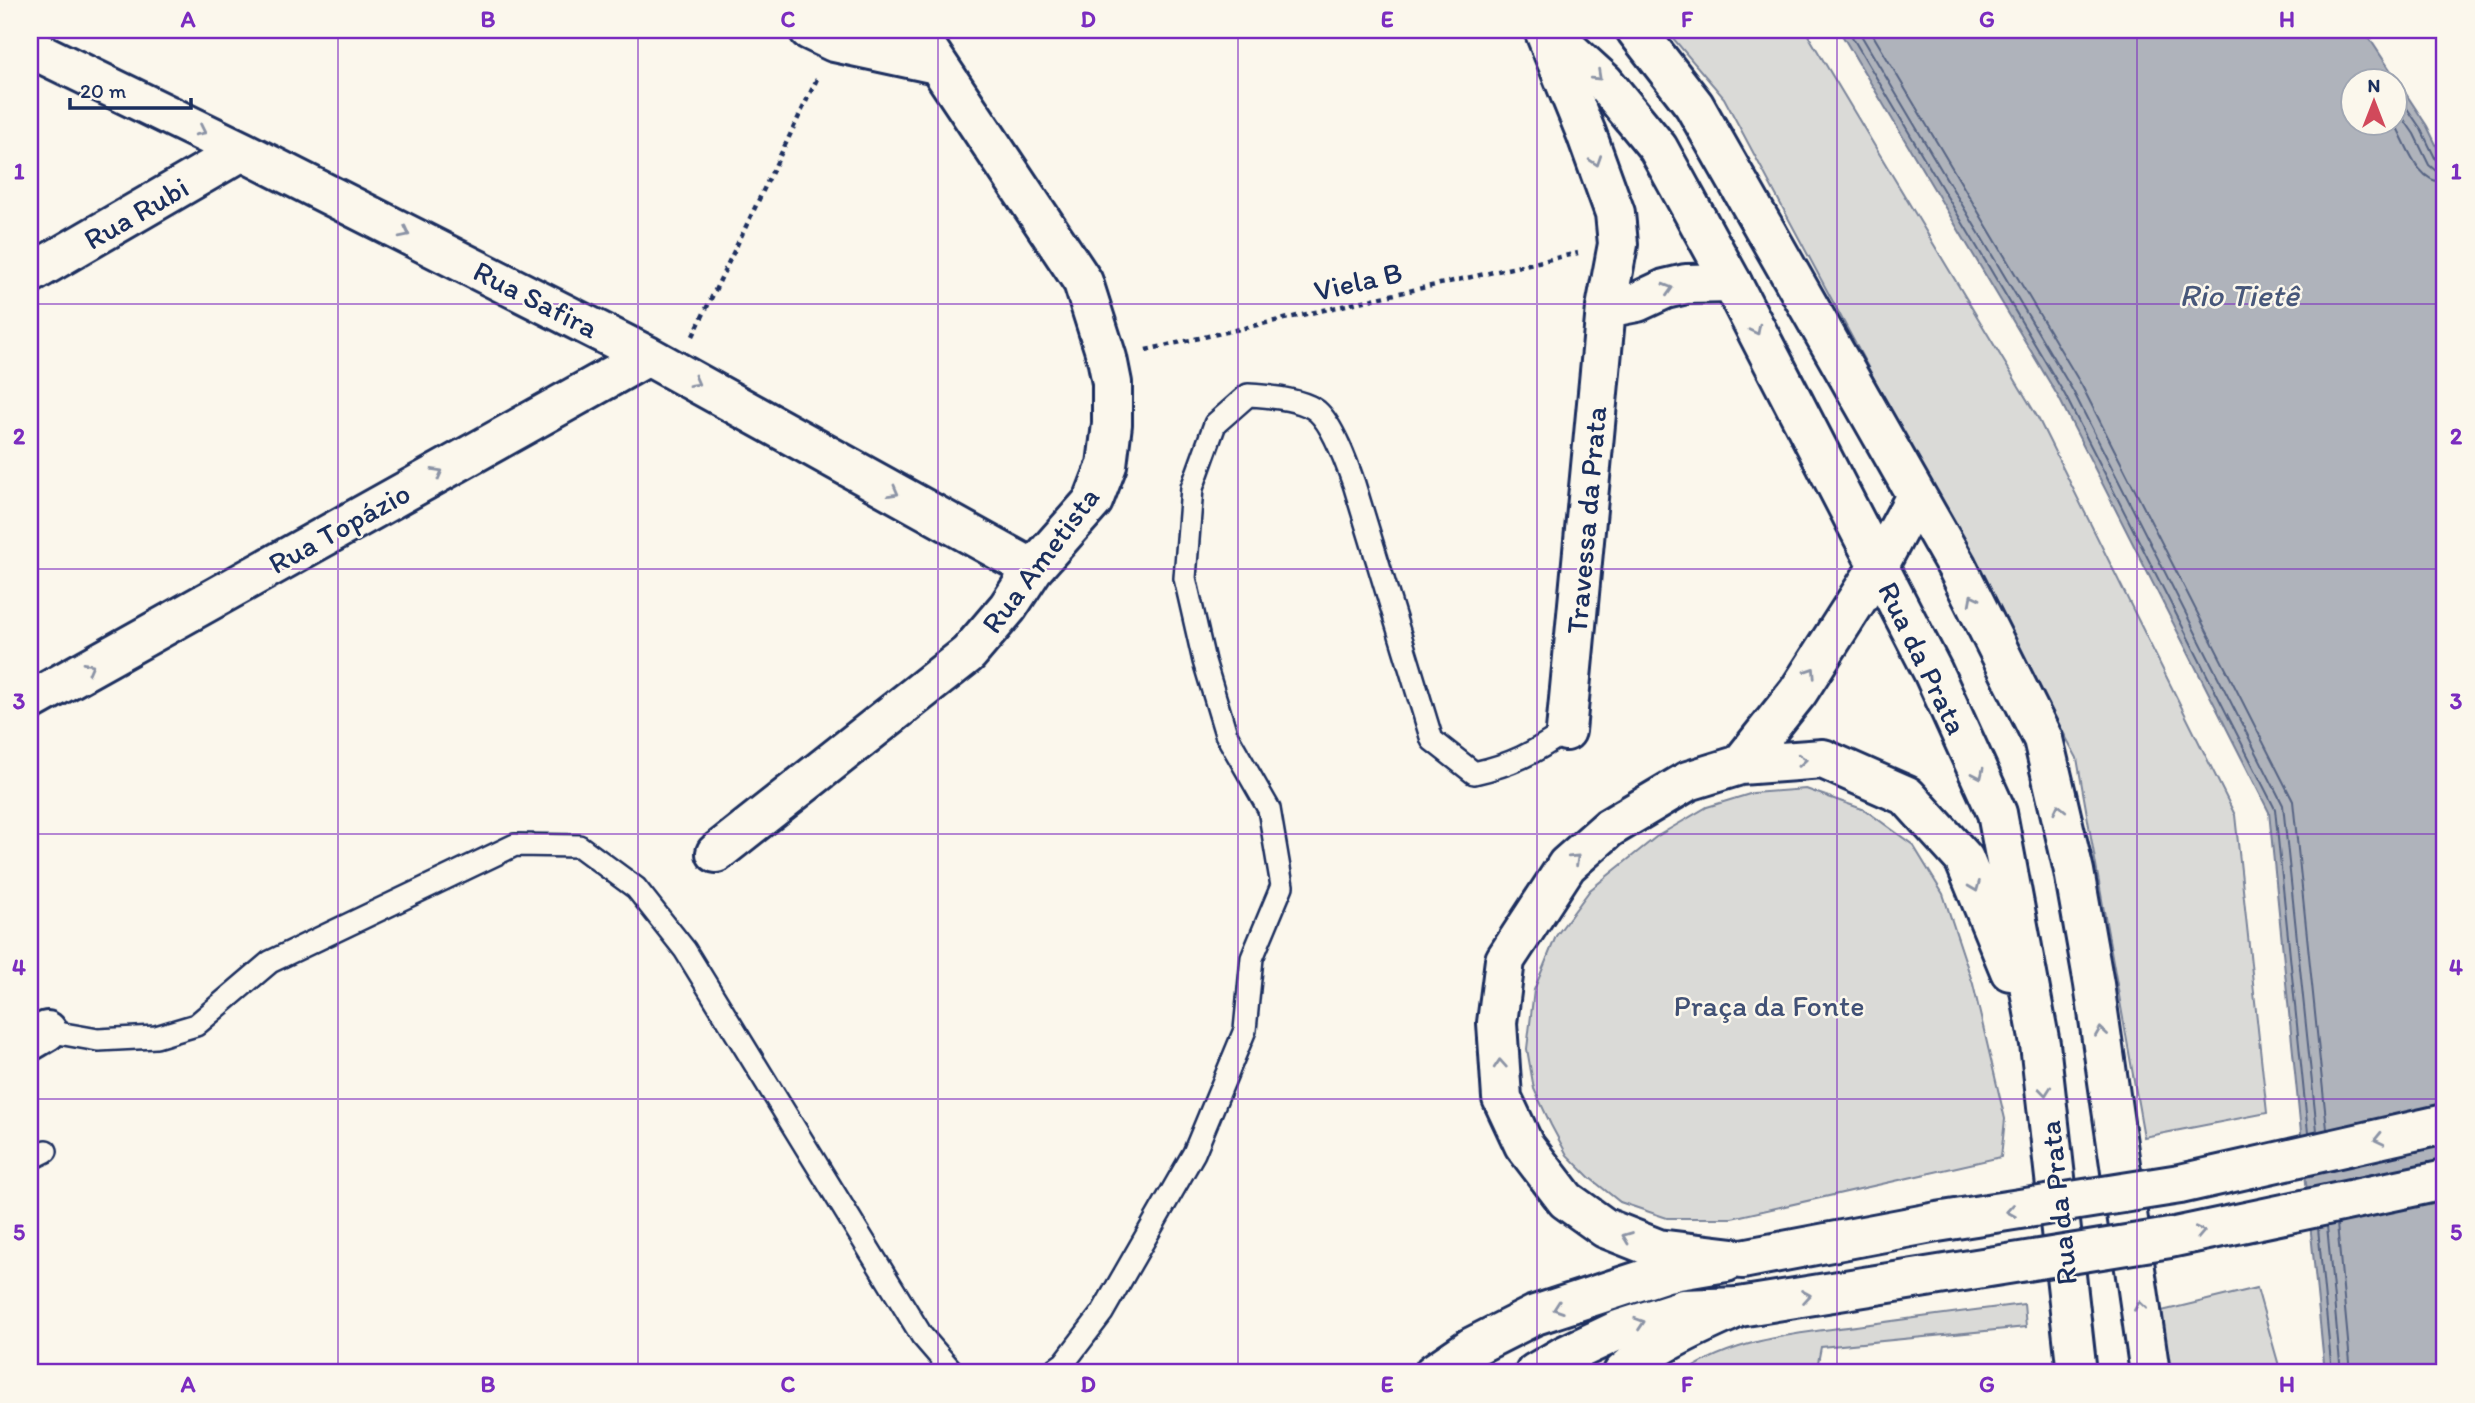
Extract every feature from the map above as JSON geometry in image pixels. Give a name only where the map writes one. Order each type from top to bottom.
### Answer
[{"type":"main road","name":"Rua Ametista","points":[[716,853],[968,654],[1008,607],[1033,569],[1093,501],[1107,465],[1112,383],[1083,282],[915,30]]},
{"type":"main road","name":"Travessa da Prata","points":[[1545,30],[1615,213],[1618,244],[1606,308],[1566,732]]},
{"type":"main road","name":"Rua da Prata","points":[[1545,30],[1604,82],[1658,148],[1732,282],[1933,672],[1997,813],[2040,1044],[2077,1373]]},
{"type":"main road","points":[[1636,30],[1694,105],[1957,567],[2043,739],[2074,870],[2092,971],[2150,1373]]},
{"type":"main road","points":[[821,36],[936,64]]},
{"type":"main road","name":"Rua Safira","points":[[30,48],[242,151],[662,363],[1033,569]]},
{"type":"main road","name":"Rua Rubi","points":[[30,274],[242,151]]},
{"type":"main road","points":[[1606,308],[1637,302],[1665,289],[1686,284],[1732,282]]},
{"type":"main road","name":"Rua Topázio","points":[[30,701],[662,363]]},
{"type":"main road","points":[[1740,765],[1798,692],[1878,567],[1916,496]]},
{"type":"main road","points":[[1742,1259],[1658,1249],[1605,1228],[1566,1200],[1524,1144],[1502,1098],[1497,1023],[1506,960],[1567,864],[1609,828],[1688,781],[1740,765],[1823,759],[1907,796],[1964,859],[2040,1044]]},
{"type":"main road","points":[[1434,1373],[1472,1348],[1535,1315],[1667,1272],[1937,1222],[2180,1184],[2445,1124]]},
{"type":"main road","points":[[1535,1373],[1564,1356],[1634,1325],[1683,1309],[1739,1307],[2170,1238],[2445,1180]]},
{"type":"main road","points":[[1623,1373],[1651,1351],[1739,1307]]},
{"type":"lane","points":[[1050,1373],[1064,1363],[1102,1313],[1195,1153],[1245,1030],[1251,958],[1282,886],[1269,809],[1226,734],[1204,661],[1185,578],[1192,488],[1215,424],[1248,395],[1283,398],[1317,411],[1339,445],[1354,484],[1433,740],[1474,773],[1504,767],[1531,755],[1566,732]]},
{"type":"lane","points":[[38,1036],[98,1040],[156,1037],[196,1026],[270,962],[515,845],[579,846],[636,888],[685,950],[922,1336],[954,1373]]},
{"type":"path","points":[[662,363],[821,36]]},
{"type":"path","name":"Viela B","points":[[1107,358],[1618,244]]},
{"type":"green space","points":[[1666,30],[1805,30],[2038,418],[2235,815],[2267,1113],[2144,1137],[2077,758],[1724,98]]},
{"type":"green space","name":"Praça da Fonte","points":[[1806,789],[1865,810],[1913,845],[1943,894],[1973,984],[2005,1119],[2001,1157],[1732,1218],[1667,1218],[1620,1202],[1567,1155],[1534,1089],[1527,1049],[1534,990],[1556,936],[1590,890],[1656,837],[1707,807],[1753,793]]},
{"type":"green space","points":[[2257,1288],[2281,1373],[2149,1373],[2141,1316]]},
{"type":"green space","points":[[2024,1304],[2026,1327],[1821,1347],[1816,1373],[1684,1373],[1727,1351],[1774,1338]]},
{"type":"water","name":"Rio Tietê","points":[[1839,30],[2364,30],[2388,66],[2338,66],[2338,136],[2408,136],[2408,97],[2427,126],[2445,163],[2445,1373],[2325,1373],[2269,812],[2059,398]]}]
